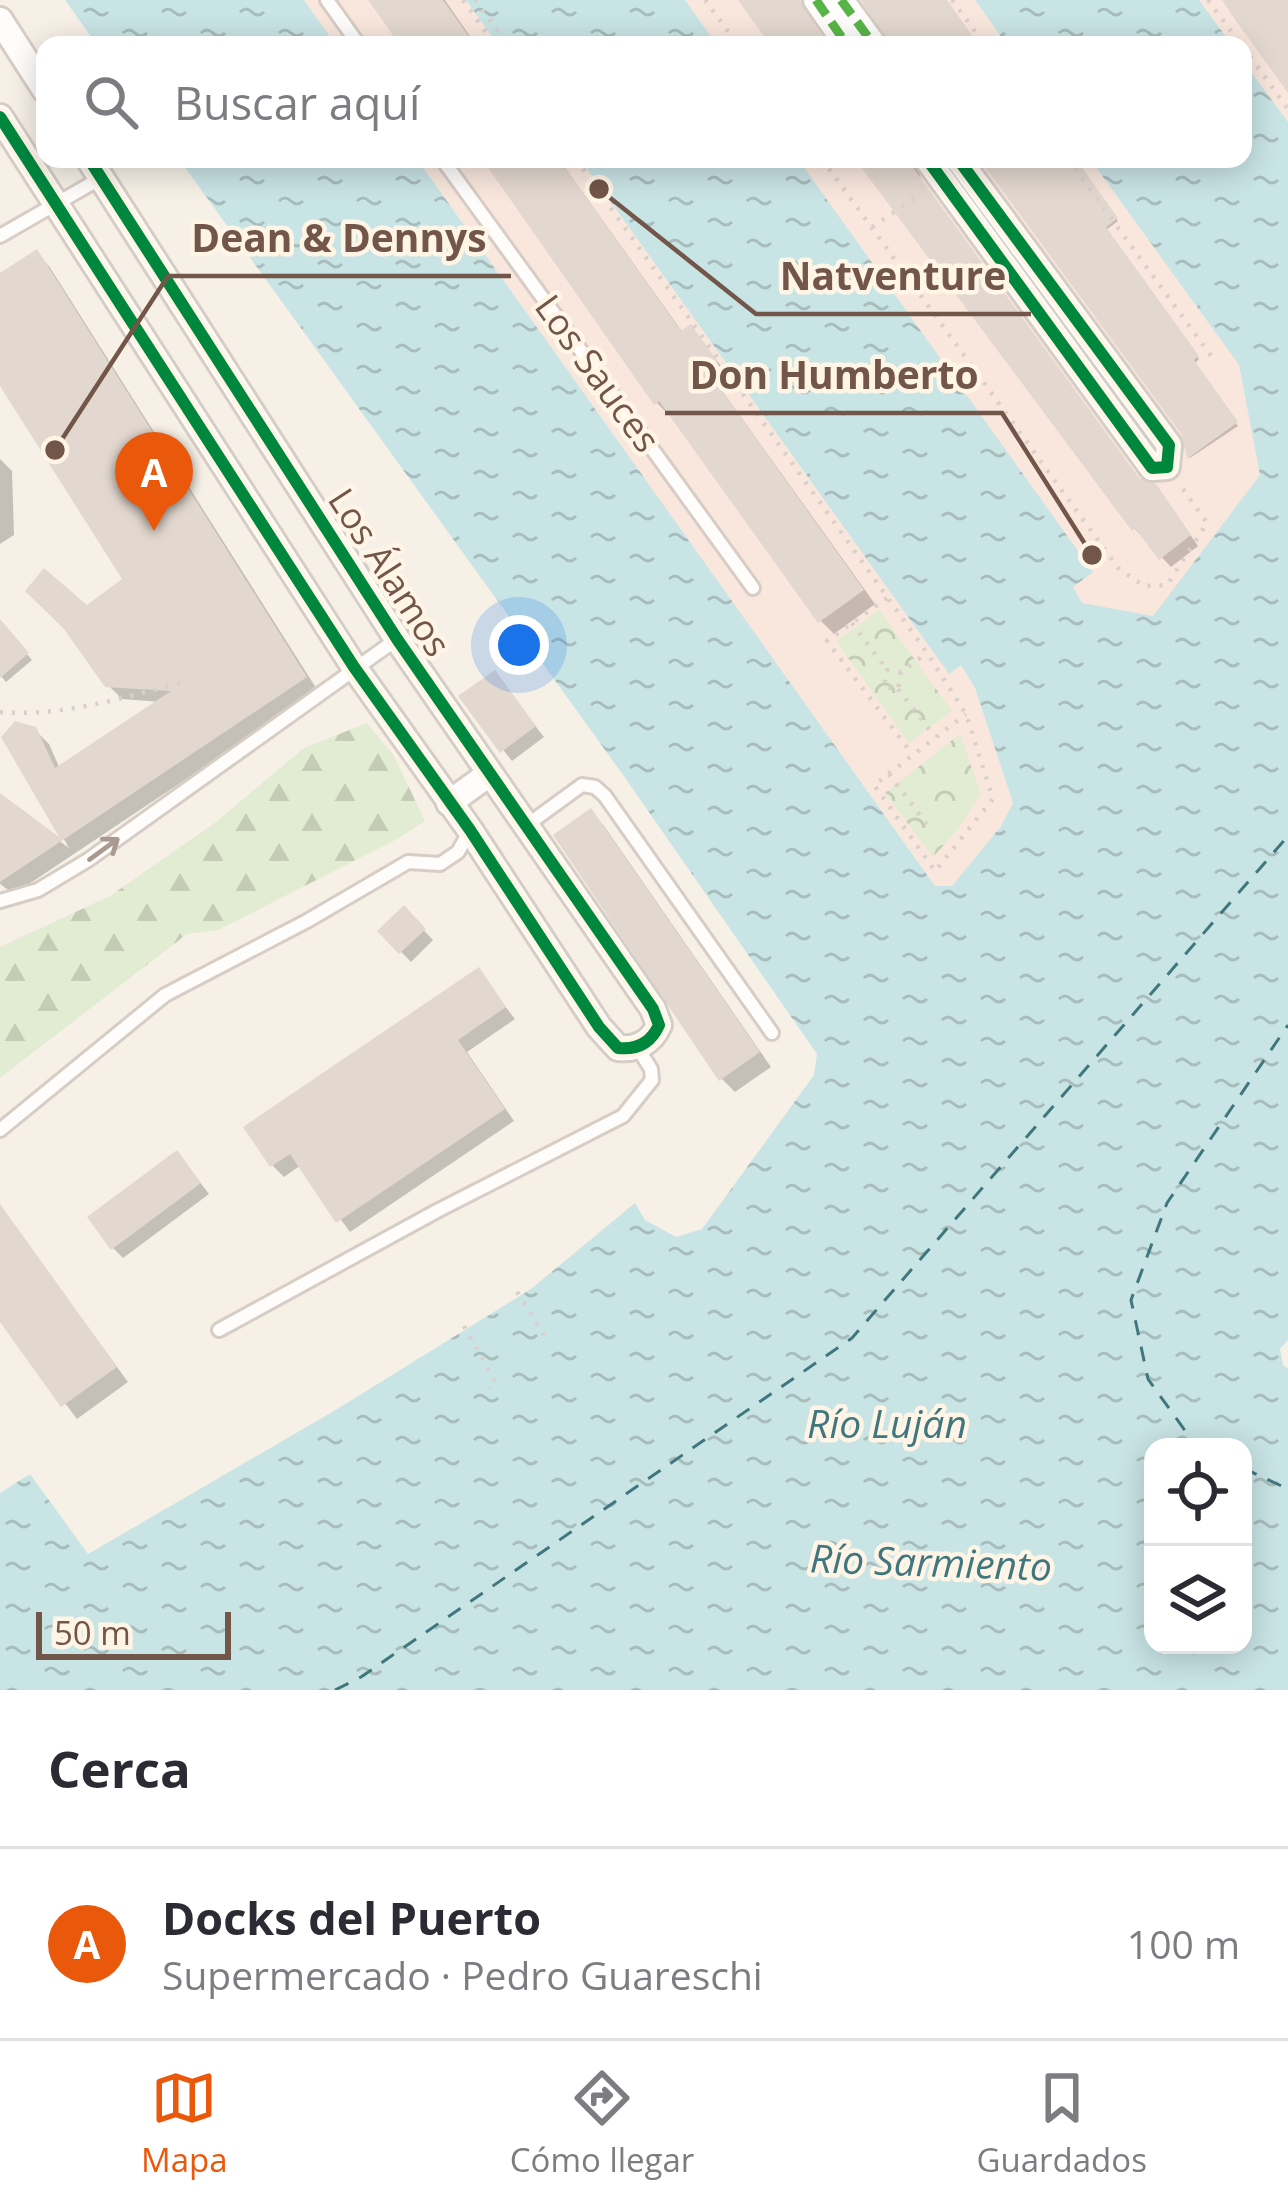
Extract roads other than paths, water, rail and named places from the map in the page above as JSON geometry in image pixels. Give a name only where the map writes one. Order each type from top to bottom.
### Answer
[{"type":"street","points":[[816,0],[842,36]]},
{"type":"street","points":[[841,0],[867,36]]},
{"type":"street","points":[[3,32],[36,78]]},
{"type":"street","points":[[0,116],[354,667],[470,830],[599,1027],[618,1048],[637,1047]]},
{"type":"street","name":"Los Álamos","points":[[95,168],[397,639],[653,1009],[659,1025],[654,1037],[637,1047]]},
{"type":"street","points":[[934,169],[1152,468],[1167,467],[1169,445],[965,168]]},
{"type":"street","points":[[449,803],[489,774]]},
{"type":"lane","points":[[327,0],[353,36]]},
{"type":"lane","points":[[0,236],[56,202],[95,168]]},
{"type":"lane","name":"Los Sauces","points":[[449,168],[753,588]]},
{"type":"lane","points":[[0,901],[38,890],[88,860],[397,639]]},
{"type":"lane","points":[[526,826],[582,785],[595,787],[772,1033]]},
{"type":"lane","points":[[0,1130],[165,995],[408,862],[440,864],[458,852],[470,830]]},
{"type":"lane","points":[[219,1330],[623,1116],[652,1080],[651,1069],[637,1047]]},
{"type":"water","points":[[65,0],[304,0],[330,36],[91,36]]},
{"type":"water","points":[[466,0],[685,0],[711,36],[492,36]]},
{"type":"water","points":[[975,0],[1199,0],[1225,36],[1001,36]]},
{"type":"water","name":"Río Luján","points":[[1252,73],[1288,122],[1288,1340],[1280,1349],[1288,1369],[1288,1690],[0,1690],[0,1493],[30,1474],[88,1554],[531,1289],[635,1203],[645,1220],[676,1237],[702,1229],[814,1075],[817,1054],[621,772],[185,168],[423,168],[935,886],[952,886],[1001,826],[1013,803],[975,688],[961,665],[949,674],[586,168],[804,168],[1093,572],[1073,587],[1082,603],[1153,616],[1260,475],[1239,365],[1097,168],[1252,168]]},
{"type":"place","name":"Natventure","points":[[599,189]]},
{"type":"place","name":"Dean & Dennys","points":[[55,450]]},
{"type":"place","name":"Docks del Puerto","points":[[154,531]]},
{"type":"place","name":"Don Humberto","points":[[1092,555]]},
{"type":"water label","name":"Río Sarmiento","points":[[931,1561]]}]
